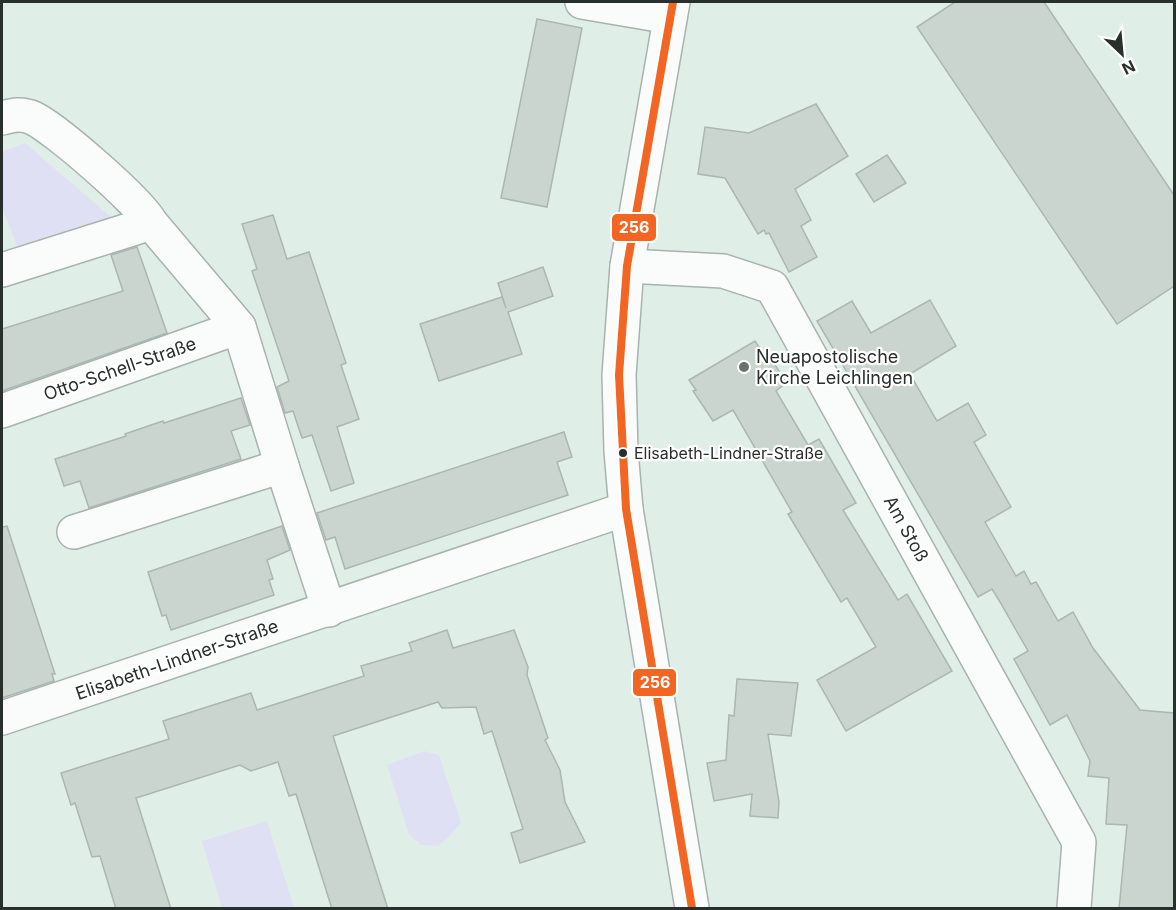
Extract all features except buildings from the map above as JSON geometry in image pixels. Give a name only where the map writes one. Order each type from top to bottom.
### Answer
[{"type":"street","points":[[582,2],[671,9],[627,266],[619,375],[621,452],[626,509],[692,909]]},
{"type":"street","points":[[2,118],[16,114],[34,119],[82,155],[144,210],[151,224],[239,327],[329,609]]},
{"type":"street","points":[[2,270],[151,224]]},
{"type":"street","name":"Am Stoß","points":[[627,266],[723,271],[772,287],[1079,842],[1074,909]]},
{"type":"street","name":"Otto-Schell-Straße","points":[[2,411],[239,327]]},
{"type":"street","points":[[74,532],[282,466]]},
{"type":"street","name":"Elisabeth-Lindner-Straße","points":[[2,718],[626,509]]},
{"type":"shaded area","points":[[25,143],[113,219],[19,251],[2,207],[2,152]]},
{"type":"shaded area","points":[[424,751],[439,755],[461,822],[438,846],[421,845],[409,834],[387,765]]},
{"type":"shaded area","points":[[267,821],[294,908],[222,908],[202,841]]},
{"type":"transit line","name":"256","points":[[673,2],[627,266],[619,375],[626,509],[692,908]]},
{"type":"place","name":"Neuapostolische Kirche Leichlingen","points":[[744,367]]},
{"type":"place","name":"Elisabeth-Lindner-Straße","points":[[623,453]]}]
